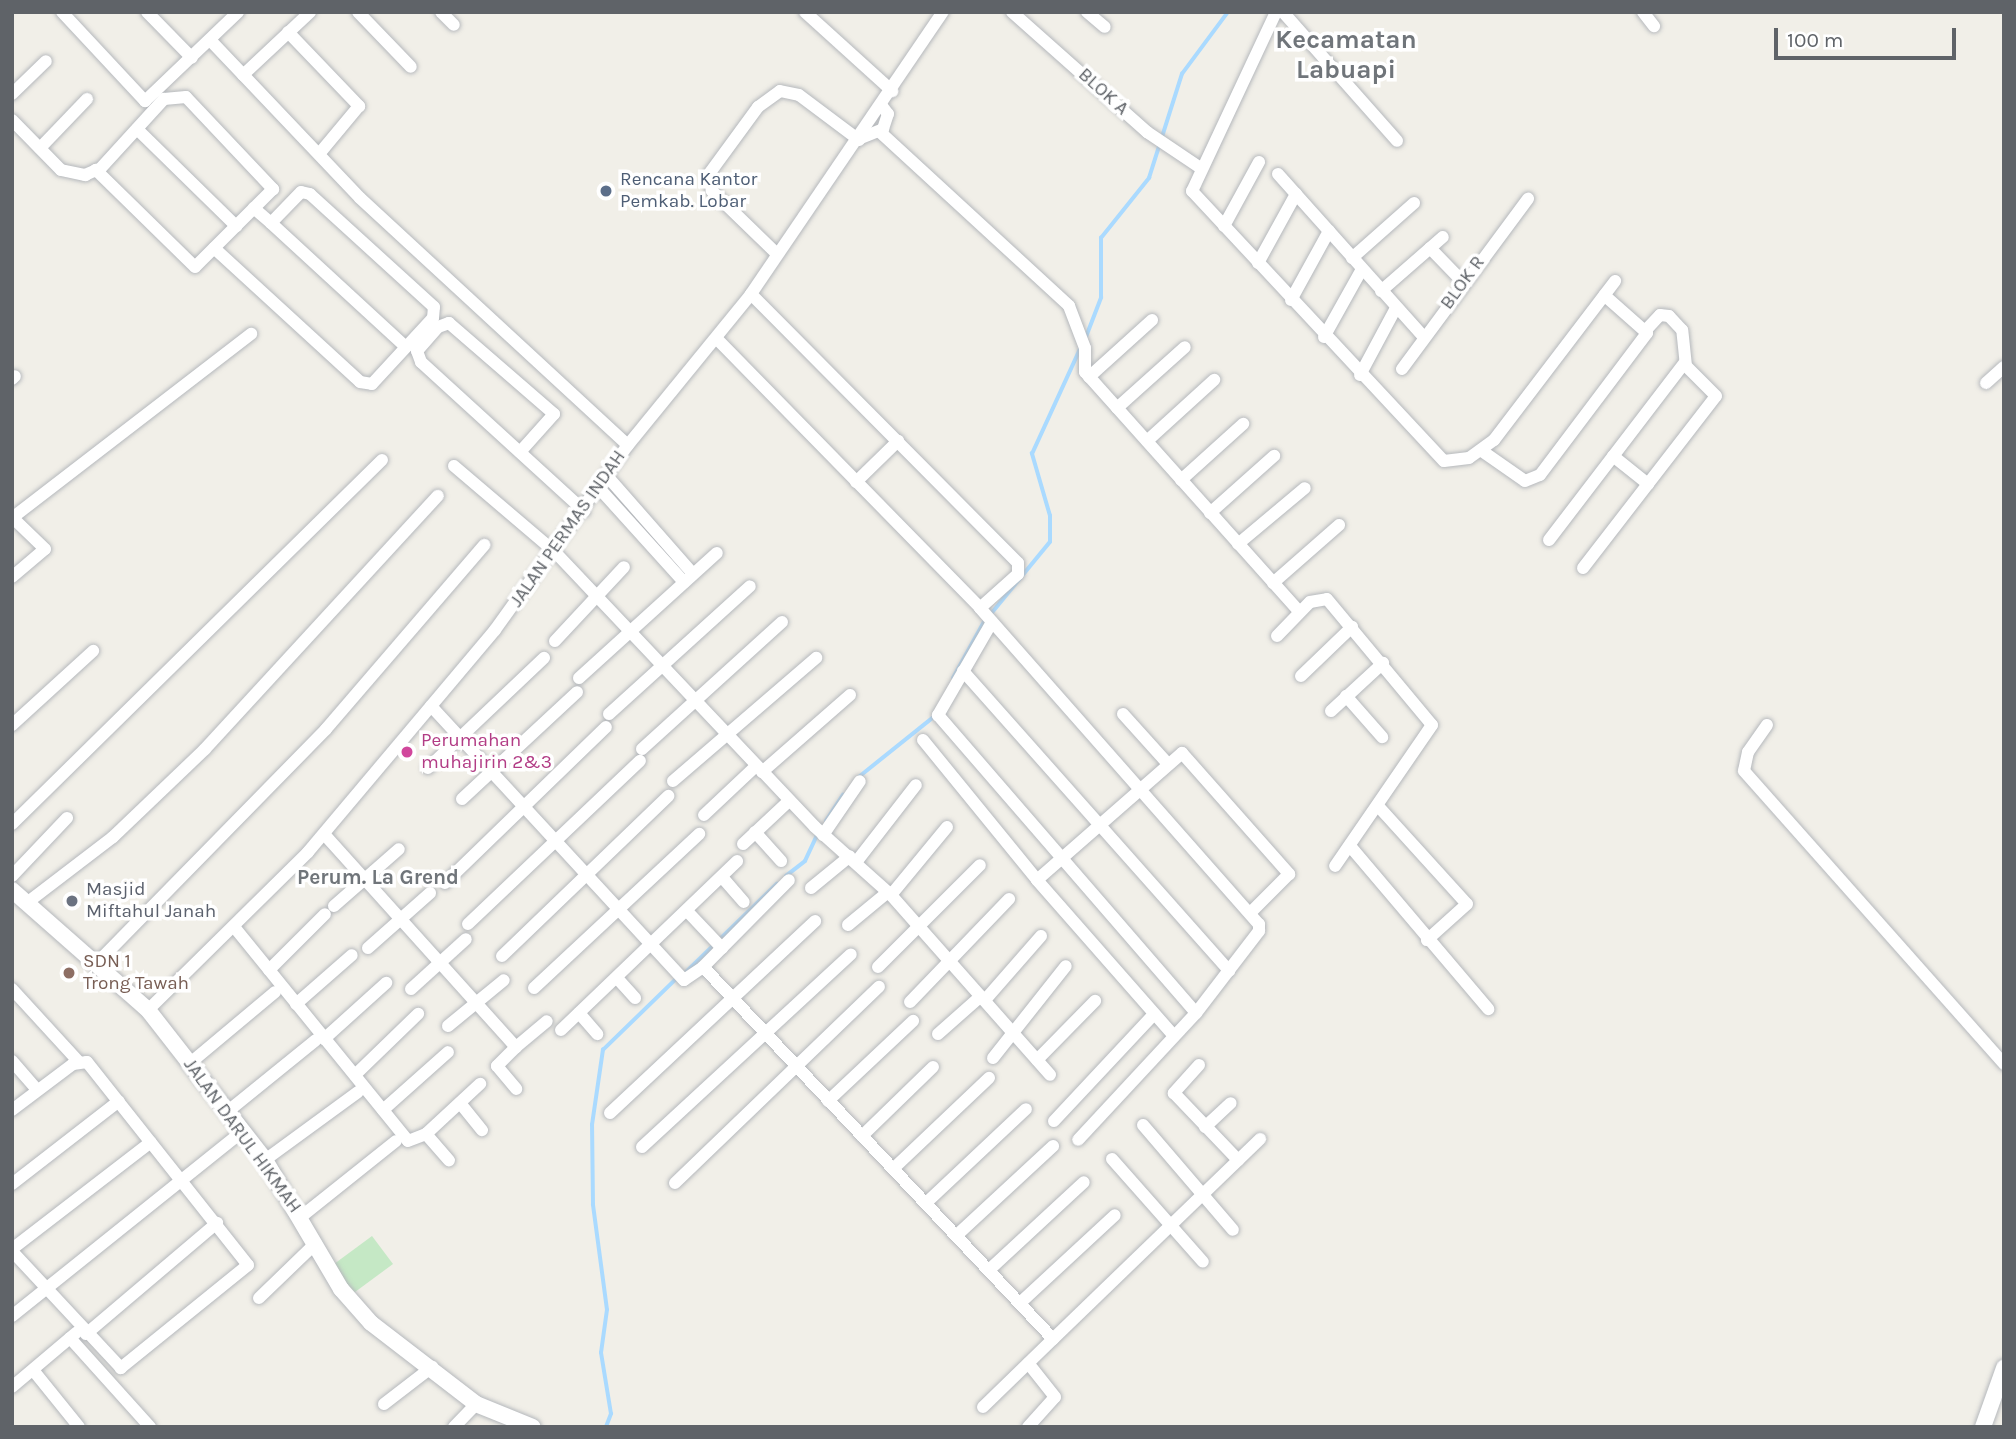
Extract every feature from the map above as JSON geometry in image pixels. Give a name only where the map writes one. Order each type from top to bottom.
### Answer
[{"type":"street","points":[[62,12],[145,101],[211,41],[237,12]]},
{"type":"street","points":[[147,12],[192,58]]},
{"type":"street","points":[[243,75],[310,12]]},
{"type":"street","points":[[358,12],[411,67]]},
{"type":"street","points":[[442,12],[454,25]]},
{"type":"street","points":[[805,12],[892,91]]},
{"type":"street","name":"JALAN PERMAS INDAH","points":[[148,1010],[235,928],[324,834],[432,706],[555,552],[628,445],[751,294],[860,139],[943,12]]},
{"type":"street","name":"BLOK A","points":[[1012,12],[1147,132],[1199,167]]},
{"type":"street","points":[[1087,12],[1105,27]]},
{"type":"street","points":[[1276,12],[1199,167],[1192,191],[1324,337],[1444,461],[1482,452],[1615,281]]},
{"type":"street","points":[[1283,12],[1398,141]]},
{"type":"street","points":[[1643,12],[1654,26]]},
{"type":"street","points":[[288,32],[359,106],[319,154]]},
{"type":"street","points":[[211,41],[319,154],[628,445]]},
{"type":"street","points":[[12,94],[47,61]]},
{"type":"street","points":[[777,254],[712,191],[709,174],[758,107],[780,91],[799,95],[860,139],[880,132],[888,118],[882,106]]},
{"type":"street","points":[[12,120],[70,175],[96,170],[164,99],[186,97],[273,189],[195,267],[96,170]]},
{"type":"street","points":[[40,148],[87,99]]},
{"type":"street","points":[[136,129],[236,226]]},
{"type":"street","points":[[880,132],[1069,306],[1082,343],[1083,367],[1089,377],[1298,611]]},
{"type":"street","points":[[1224,226],[1259,162]]},
{"type":"street","points":[[1278,174],[1423,336]]},
{"type":"street","points":[[214,248],[360,383],[372,384],[433,318],[434,307],[310,194],[301,192],[271,223]]},
{"type":"street","points":[[1258,263],[1296,194]]},
{"type":"street","name":"BLOK R","points":[[1402,369],[1463,282],[1528,200]]},
{"type":"street","points":[[1352,258],[1414,203]]},
{"type":"street","points":[[254,208],[406,347]]},
{"type":"street","points":[[1291,300],[1329,231]]},
{"type":"street","points":[[1381,291],[1443,237]]},
{"type":"street","points":[[1430,248],[1463,282]]},
{"type":"street","points":[[1324,337],[1362,269]]},
{"type":"street","points":[[751,294],[1018,564],[1018,574],[986,615],[963,671],[938,715],[1195,1013]]},
{"type":"street","points":[[1604,295],[1647,329]]},
{"type":"street","points":[[1360,374],[1396,308]]},
{"type":"street","points":[[1482,452],[1535,480],[1660,315],[1669,316],[1682,330],[1685,362],[1716,396],[1583,568]]},
{"type":"street","points":[[1089,377],[1152,320]]},
{"type":"street","points":[[520,452],[554,414],[449,323],[438,327],[417,351],[421,362],[584,511]]},
{"type":"street","points":[[12,577],[44,549],[13,518],[251,334]]},
{"type":"street","points":[[717,339],[986,615],[1250,913],[1259,931],[1195,1013],[1078,1140]]},
{"type":"street","points":[[1117,408],[1185,347]]},
{"type":"street","points":[[1549,540],[1685,362]]},
{"type":"street","points":[[1986,383],[2004,367]]},
{"type":"street","points":[[1147,441],[1214,380]]},
{"type":"street","points":[[1181,480],[1243,424]]},
{"type":"street","points":[[856,482],[898,441]]},
{"type":"street","points":[[1210,513],[1274,456]]},
{"type":"street","points":[[1613,456],[1648,484]]},
{"type":"street","points":[[12,824],[382,460]]},
{"type":"street","points":[[454,466],[555,552],[789,801],[890,893],[1050,1075]]},
{"type":"street","points":[[607,476],[688,578]]},
{"type":"street","points":[[599,488],[688,578]]},
{"type":"street","points":[[1238,544],[1305,488]]},
{"type":"street","points":[[28,902],[113,837],[205,749],[438,496]]},
{"type":"street","points":[[1273,583],[1339,525]]},
{"type":"street","points":[[98,962],[326,729],[484,545]]},
{"type":"street","points":[[579,678],[629,629],[718,553]]},
{"type":"street","points":[[555,640],[624,567]]},
{"type":"street","points":[[609,714],[750,586]]},
{"type":"street","points":[[1277,636],[1298,611],[1321,596],[1352,627],[1432,725],[1335,866]]},
{"type":"street","points":[[468,924],[556,843],[694,702],[782,622]]},
{"type":"street","points":[[1301,676],[1352,627]]},
{"type":"street","points":[[12,724],[93,651]]},
{"type":"street","points":[[428,768],[544,659]]},
{"type":"street","points":[[673,781],[816,659]]},
{"type":"street","points":[[1331,711],[1382,663]]},
{"type":"street","points":[[963,671],[1229,971]]},
{"type":"street","points":[[462,799],[577,692]]},
{"type":"street","points":[[704,815],[850,695]]},
{"type":"street","points":[[1346,696],[1382,737]]},
{"type":"street","points":[[432,706],[680,976],[703,967],[716,943],[789,880]]},
{"type":"street","points":[[1123,714],[1168,764]]},
{"type":"street","points":[[1767,725],[1748,752],[1744,771],[2004,1064]]},
{"type":"street","points":[[445,883],[606,727]]},
{"type":"street","points":[[923,740],[1037,880],[1173,1035]]},
{"type":"street","points":[[1037,880],[1168,764],[1183,754],[1288,873],[1250,913]]},
{"type":"street","points":[[819,831],[860,780]]},
{"type":"street","points":[[811,888],[853,859],[916,785]]},
{"type":"street","points":[[502,956],[587,877],[668,796]]},
{"type":"street","points":[[743,844],[789,801]]},
{"type":"street","points":[[1378,806],[1467,904],[1427,940]]},
{"type":"street","points":[[12,876],[68,818]]},
{"type":"street","points":[[848,925],[890,893],[947,827]]},
{"type":"street","points":[[755,832],[781,861]]},
{"type":"street","points":[[324,834],[516,1048]]},
{"type":"street","points":[[534,988],[699,834]]},
{"type":"street","points":[[1350,846],[1488,1009]]},
{"type":"street","points":[[269,970],[363,878],[399,849]]},
{"type":"street","points":[[561,1030],[651,947],[737,861]]},
{"type":"street","points":[[878,967],[920,929],[980,865]]},
{"type":"street","points":[[722,877],[744,902]]},
{"type":"street","name":"JALAN DARUL HIKMAH","points":[[12,890],[98,962],[148,1010],[265,1160],[361,1312],[476,1404],[514,1424],[533,1427]]},
{"type":"street","points":[[368,948],[430,893]]},
{"type":"street","points":[[910,1002],[952,963],[1009,899]]},
{"type":"street","points":[[687,911],[716,943]]},
{"type":"street","points":[[610,1113],[815,921]]},
{"type":"street","points":[[235,928],[296,1003],[320,1040],[355,1075],[410,1142],[426,1134],[481,1084]]},
{"type":"street","points":[[938,1034],[983,998],[1041,936]]},
{"type":"street","points":[[411,989],[466,939]]},
{"type":"street","points":[[642,1147],[851,954]]},
{"type":"street","points":[[296,1003],[352,955]]},
{"type":"street","points":[[993,1058],[1017,1036],[1066,966]]},
{"type":"street","points":[[703,967],[734,998],[796,1070],[894,1168],[1053,1339]]},
{"type":"street","points":[[617,978],[635,998]]},
{"type":"street","points":[[449,1027],[504,979]]},
{"type":"street","points":[[228,1112],[320,1040],[386,983]]},
{"type":"street","points":[[675,1183],[880,987]]},
{"type":"street","points":[[12,989],[78,1060],[92,1067],[247,1258],[246,1268],[121,1368],[83,1331],[12,1250],[151,1142]]},
{"type":"street","points":[[190,1063],[275,992]]},
{"type":"street","points":[[1037,1060],[1095,1001]]},
{"type":"street","points":[[579,1013],[597,1034]]},
{"type":"street","points":[[355,1075],[418,1014]]},
{"type":"street","points":[[1054,1121],[1154,1014]]},
{"type":"street","points":[[516,1089],[498,1066],[547,1021]]},
{"type":"street","points":[[828,1101],[913,1021]]},
{"type":"street","points":[[383,1110],[448,1052]]},
{"type":"street","points":[[12,1110],[78,1060]]},
{"type":"street","points":[[12,1061],[37,1090]]},
{"type":"street","points":[[1199,1065],[1174,1093],[1238,1160]]},
{"type":"street","points":[[862,1136],[933,1067]]},
{"type":"street","points":[[894,1168],[989,1078]]},
{"type":"street","points":[[265,1160],[358,1092]]},
{"type":"street","points":[[12,1184],[119,1101]]},
{"type":"street","points":[[1205,1126],[1231,1102]]},
{"type":"street","points":[[460,1103],[482,1130]]},
{"type":"street","points":[[926,1203],[1026,1109]]},
{"type":"street","points":[[1143,1125],[1233,1230]]},
{"type":"street","points":[[12,1316],[242,1132]]},
{"type":"street","points":[[426,1134],[449,1160]]},
{"type":"street","points":[[982,1407],[1173,1227],[1259,1139]]},
{"type":"street","points":[[302,1216],[396,1141]]},
{"type":"street","points":[[957,1235],[1053,1146]]},
{"type":"street","points":[[1112,1159],[1203,1262]]},
{"type":"street","points":[[989,1270],[1084,1182]]},
{"type":"street","points":[[1020,1303],[1115,1215]]},
{"type":"street","points":[[12,1387],[217,1223]]},
{"type":"street","points":[[259,1298],[316,1243]]},
{"type":"street","points":[[70,1338],[150,1427]]},
{"type":"street","points":[[1028,1363],[1055,1396],[1028,1427]]},
{"type":"street","points":[[384,1404],[432,1367]]},
{"type":"street","points":[[1983,1427],[2004,1368]]},
{"type":"street","points":[[33,1370],[79,1427]]},
{"type":"street","points":[[454,1427],[476,1404]]},
{"type":"green space","points":[[372,1236],[393,1264],[351,1295],[330,1267]]},
{"type":"waterway","points":[[1086,337],[1101,298],[1101,238],[1149,178],[1182,74],[1228,12]]},
{"type":"waterway","points":[[990,615],[1050,542],[1050,516],[1032,454],[1081,347]]},
{"type":"waterway","points":[[953,678],[985,620]]},
{"type":"waterway","points":[[860,776],[935,716]]},
{"type":"waterway","points":[[826,821],[843,795]]},
{"type":"waterway","points":[[786,876],[805,861],[818,833]]},
{"type":"waterway","points":[[685,973],[777,884]]},
{"type":"waterway","points":[[606,1427],[611,1414],[601,1353],[607,1310],[593,1205],[592,1125],[603,1050],[678,977]]},
{"type":"place","name":"Rencana Kantor Pemkab. Lobar","points":[[606,191]]},
{"type":"place","name":"Perumahan muhajirin 2&3","points":[[407,752]]},
{"type":"place","name":"Masjid Miftahul Janah","points":[[72,901]]},
{"type":"place","name":"SDN 1 Trong Tawah","points":[[69,973]]},
{"type":"district","name":"Kecamatan Labuapi","points":[[1346,55]]},
{"type":"district","name":"Perum. La Grend","points":[[378,877]]}]
